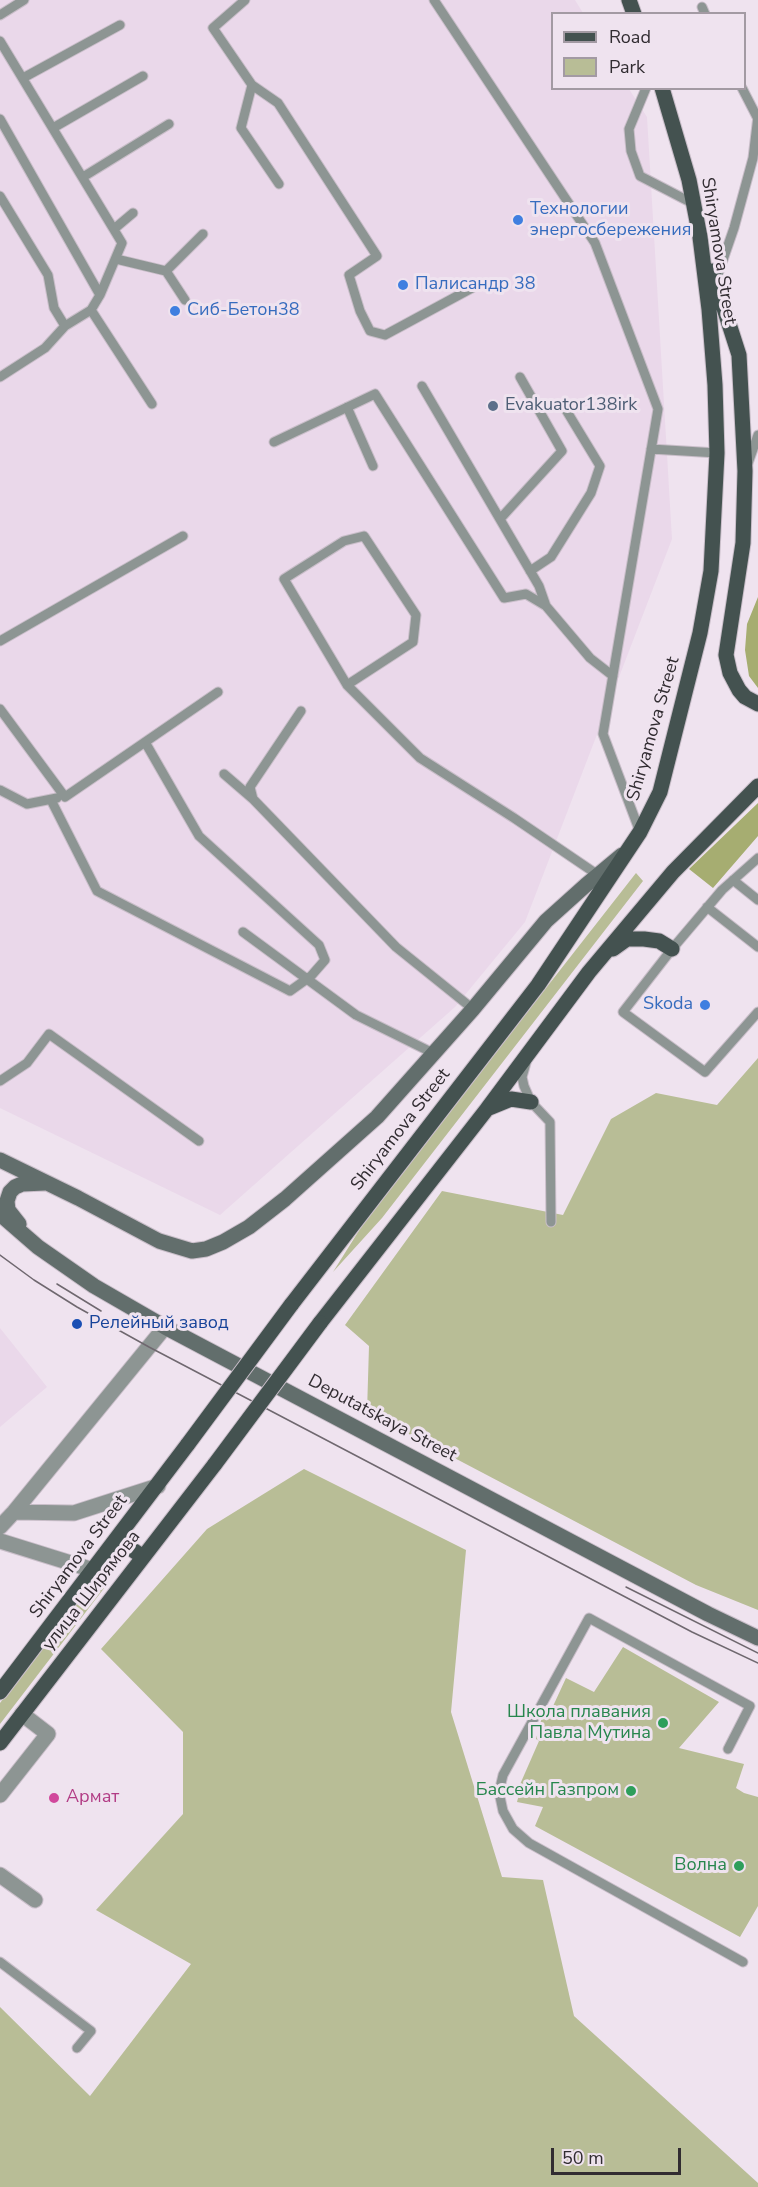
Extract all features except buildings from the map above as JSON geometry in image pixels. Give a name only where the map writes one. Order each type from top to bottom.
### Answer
[{"type":"main road","name":"Shiryamova Street","points":[[0,1692],[158,1486],[291,1305],[537,985],[640,832],[660,792],[700,633],[711,571],[717,453],[715,385],[700,237],[672,117],[663,90]]},
{"type":"main road","points":[[700,237],[739,354],[746,471],[743,543],[726,643],[726,655],[730,673],[739,690],[745,697],[758,704]]},
{"type":"main road","points":[[589,972],[673,872],[758,786]]},
{"type":"main road","points":[[0,1161],[48,1183],[159,1241],[185,1250],[206,1249],[223,1242],[249,1227],[285,1199],[376,1117],[473,1009],[546,921],[627,852]]},
{"type":"main road","points":[[589,972],[610,951],[627,939],[659,941],[672,949]]},
{"type":"main road","name":"улица Ширямова","points":[[0,1743],[487,1109],[589,972]]},
{"type":"main road","points":[[487,1109],[494,1104],[511,1099],[531,1102]]},
{"type":"main road","points":[[38,1247],[8,1210],[7,1201],[15,1187],[22,1184],[48,1183]]},
{"type":"main road","name":"Deputatskaya Street","points":[[0,1214],[38,1247],[94,1286],[165,1327],[758,1638]]},
{"type":"main road","points":[[117,1539],[143,1557]]},
{"type":"street","points":[[0,1527],[165,1327]]},
{"type":"street","points":[[14,1512],[74,1513],[158,1486]]},
{"type":"street","points":[[0,1540],[93,1570]]},
{"type":"street","points":[[0,1794],[48,1734],[22,1714]]},
{"type":"street","points":[[0,1875],[34,1900]]},
{"type":"lane","points":[[0,15],[24,0]]},
{"type":"lane","points":[[245,0],[213,28],[252,85],[278,103],[376,256],[349,274],[360,311],[370,331],[385,335],[472,288]]},
{"type":"lane","points":[[434,0],[595,243],[658,409],[603,734],[640,832]]},
{"type":"lane","points":[[23,78],[120,25]]},
{"type":"lane","points":[[0,41],[122,243],[100,295],[91,310],[65,326],[45,348],[0,377]]},
{"type":"lane","points":[[53,128],[143,76]]},
{"type":"lane","points":[[252,85],[241,128],[279,184]]},
{"type":"lane","points":[[645,90],[629,129],[631,152],[640,176],[694,204]]},
{"type":"lane","points":[[715,283],[753,159],[758,118],[743,90]]},
{"type":"lane","points":[[0,119],[100,295]]},
{"type":"lane","points":[[83,177],[170,124]]},
{"type":"lane","points":[[0,196],[48,275],[54,308],[65,326]]},
{"type":"lane","points":[[114,229],[134,213]]},
{"type":"lane","points":[[166,271],[203,234]]},
{"type":"lane","points":[[116,259],[166,271],[185,300]]},
{"type":"lane","points":[[91,310],[152,404]]},
{"type":"lane","points":[[500,519],[562,451],[520,377]]},
{"type":"lane","points":[[422,386],[539,586],[546,606]]},
{"type":"lane","points":[[274,442],[375,394],[504,598],[526,594],[546,606],[590,658],[613,676]]},
{"type":"lane","points":[[530,571],[551,557],[591,493],[600,466],[563,405]]},
{"type":"lane","points":[[347,407],[373,466]]},
{"type":"lane","points":[[746,471],[758,435]]},
{"type":"lane","points":[[651,449],[717,453]]},
{"type":"lane","points":[[0,641],[183,536]]},
{"type":"lane","points":[[347,685],[413,642],[416,615],[364,536],[344,541],[284,579],[347,685],[420,758],[598,875]]},
{"type":"lane","points":[[0,790],[27,804],[65,797],[218,692]]},
{"type":"lane","points":[[0,709],[65,797]]},
{"type":"lane","points":[[253,799],[250,787],[301,711]]},
{"type":"lane","points":[[51,800],[97,891],[290,991],[307,979],[325,960],[319,945],[199,836],[145,742]]},
{"type":"lane","points":[[224,774],[253,799],[396,947],[473,1009]]},
{"type":"lane","points":[[758,858],[707,907],[623,1012],[705,1072],[758,1012]]},
{"type":"lane","points":[[733,880],[758,900]]},
{"type":"lane","points":[[707,907],[758,948]]},
{"type":"lane","points":[[243,932],[356,1015],[433,1053]]},
{"type":"lane","points":[[0,1081],[27,1063],[49,1034],[199,1141]]},
{"type":"lane","points":[[534,1047],[522,1077],[531,1102],[550,1122],[550,1222]]},
{"type":"lane","points":[[728,1749],[750,1706],[589,1618],[502,1775],[499,1792],[502,1811],[513,1829],[530,1843],[743,1962]]},
{"type":"lane","points":[[0,1962],[91,2031],[77,2048]]},
{"type":"shaded area","points":[[0,0],[575,0],[582,12],[551,12],[551,90],[630,90],[647,117],[672,539],[525,922],[455,1007],[220,1215],[0,1108]]},
{"type":"shaded area","points":[[0,1328],[47,1387],[0,1427]]},
{"type":"green space","points":[[758,597],[758,688],[749,676],[745,650],[747,624]]},
{"type":"green space","points":[[758,803],[758,836],[713,888],[689,869]]},
{"type":"green space","points":[[636,873],[643,881],[382,1218],[333,1272],[370,1213]]},
{"type":"green space","points":[[758,1058],[758,1610],[696,1585],[367,1412],[369,1346],[345,1325],[442,1191],[563,1215],[611,1119],[656,1093],[717,1105]]},
{"type":"green space","points":[[304,1469],[466,1550],[451,1712],[502,1877],[543,1880],[574,2016],[758,2183],[758,2187],[0,2187],[0,2007],[90,2096],[191,1964],[96,1910],[183,1814],[183,1732],[101,1649],[207,1529]]},
{"type":"green space","points":[[106,1574],[105,1587],[0,1724],[0,1703],[95,1580]]},
{"type":"green space","name":"Бассейн Газпром","points":[[623,1647],[719,1702],[679,1748],[744,1764],[736,1788],[758,1797],[758,1906],[740,1937],[535,1826],[543,1807],[517,1802],[520,1790],[518,1789],[539,1741],[536,1739],[542,1717],[548,1717],[566,1678],[594,1692]]},
{"type":"tram line","points":[[0,1255],[77,1307],[149,1347],[692,1632],[758,1663]]},
{"type":"tram line","points":[[57,1284],[101,1311]]},
{"type":"tram line","points":[[626,1587],[758,1653]]},
{"type":"place","name":"Технологии энергосбережения","points":[[518,220]]},
{"type":"place","name":"Палисандр 38","points":[[403,285]]},
{"type":"place","name":"Сиб-Бетон38","points":[[175,311]]},
{"type":"place","name":"Evakuator138irk","points":[[493,406]]},
{"type":"place","name":"Skoda","points":[[705,1005]]},
{"type":"place","name":"Релейный завод","points":[[77,1324]]},
{"type":"place","name":"Школа плавания Павла Мутина","points":[[663,1723]]},
{"type":"place","name":"Бассейн Газпром","points":[[631,1791]]},
{"type":"place","name":"Армат","points":[[54,1798]]},
{"type":"place","name":"Волна","points":[[739,1866]]}]
